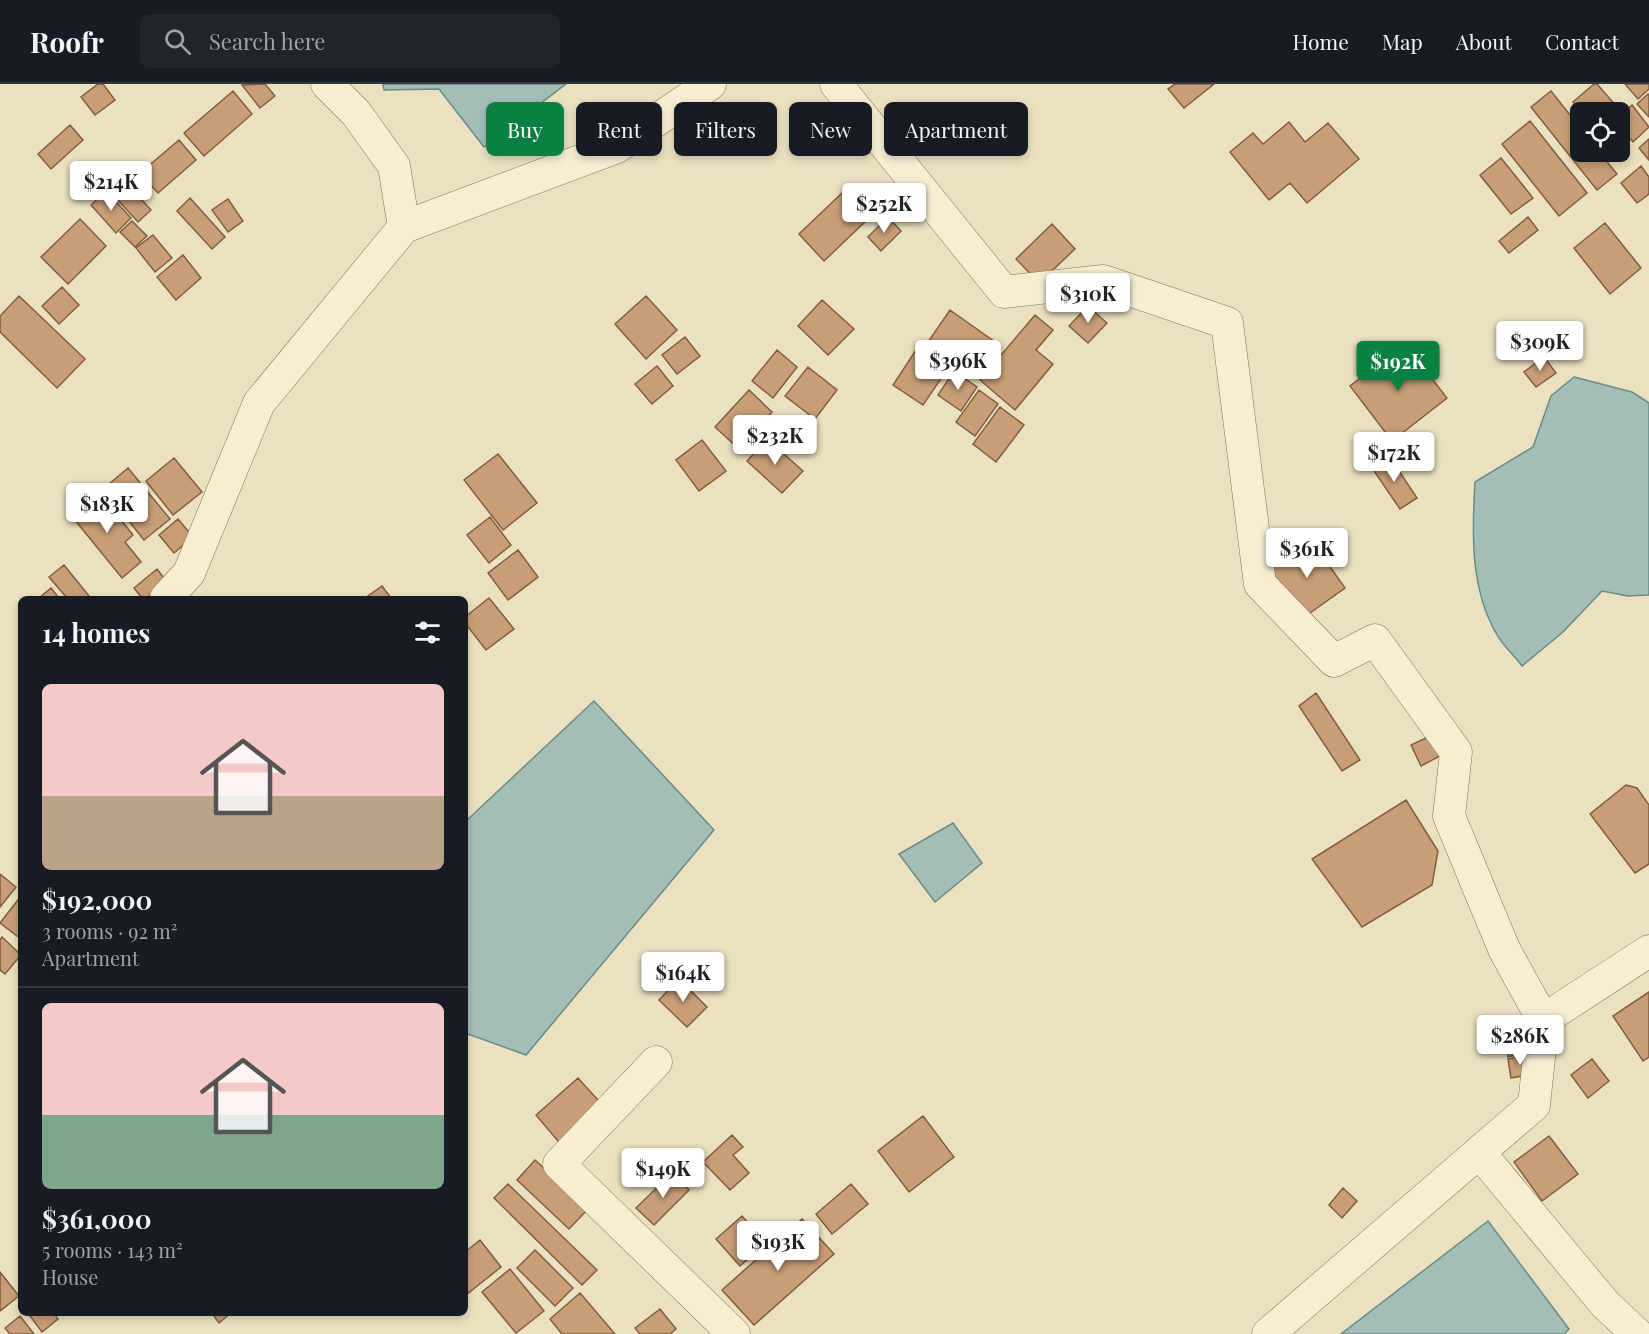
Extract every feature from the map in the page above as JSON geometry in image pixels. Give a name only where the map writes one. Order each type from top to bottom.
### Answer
[{"type":"street","points":[[327,84],[356,113],[394,166],[404,227]]},
{"type":"street","points":[[168,596],[189,573],[259,403],[404,227],[617,147],[710,84]]},
{"type":"street","points":[[836,84],[1004,292],[1103,281],[1227,323],[1260,584],[1334,661],[1375,640],[1456,752],[1449,816],[1504,949],[1542,1020],[1534,1104],[1268,1334]]},
{"type":"street","points":[[1542,1020],[1649,951]]},
{"type":"street","points":[[656,1062],[559,1164],[734,1334]]},
{"type":"street","points":[[1479,1152],[1605,1304],[1637,1334]]},
{"type":"water","points":[[383,84],[566,84],[543,102],[486,102],[486,145],[484,147],[439,89],[384,90]]},
{"type":"water","points":[[1574,377],[1632,392],[1649,403],[1649,595],[1628,596],[1602,591],[1563,632],[1522,666],[1499,637],[1481,597],[1473,539],[1475,482],[1533,447],[1551,396]]},
{"type":"water","points":[[594,701],[714,830],[526,1055],[468,1034],[468,819]]},
{"type":"water","points":[[953,823],[982,863],[935,902],[899,854]]},
{"type":"water","points":[[1488,1221],[1569,1329],[1564,1334],[1341,1334]]},
{"type":"building","points":[[98,84],[103,84],[115,100],[95,115],[81,97]]},
{"type":"building","points":[[265,84],[275,96],[260,108],[242,85]]},
{"type":"building","points":[[1175,84],[1214,84],[1184,108],[1168,89]]},
{"type":"building","points":[[1597,84],[1613,102],[1573,102]]},
{"type":"building","points":[[1625,84],[1649,84],[1649,89],[1638,99]]},
{"type":"building","points":[[233,91],[252,114],[204,156],[184,133]]},
{"type":"building","points":[[1551,91],[1570,115],[1570,156],[1531,107]]},
{"type":"building","points":[[1648,94],[1649,96],[1649,117],[1637,104]]},
{"type":"building","points":[[1632,105],[1649,127],[1633,142],[1630,138],[1630,107]]},
{"type":"building","points":[[1530,121],[1587,193],[1559,216],[1502,144]]},
{"type":"building","points":[[1289,122],[1305,142],[1328,123],[1359,159],[1307,203],[1290,183],[1269,200],[1230,152],[1253,133],[1263,144]]},
{"type":"building","points":[[70,125],[83,140],[51,169],[38,154]]},
{"type":"building","points":[[1649,139],[1649,160],[1639,148]]},
{"type":"building","points":[[179,140],[196,160],[158,193],[140,173]]},
{"type":"building","points":[[1501,158],[1533,198],[1511,214],[1480,175]]},
{"type":"building","points":[[1575,162],[1607,162],[1617,174],[1597,190]]},
{"type":"building","points":[[1641,166],[1649,177],[1649,194],[1637,203],[1621,183]]},
{"type":"building","points":[[127,184],[151,210],[138,222],[114,196]]},
{"type":"building","points":[[106,191],[131,218],[116,233],[91,205]]},
{"type":"building","points":[[843,192],[868,219],[824,261],[799,234]]},
{"type":"building","points":[[190,198],[225,237],[212,249],[177,211]]},
{"type":"building","points":[[228,199],[243,221],[228,232],[212,210]]},
{"type":"building","points":[[888,217],[901,231],[881,251],[868,237]]},
{"type":"building","points":[[1528,217],[1538,230],[1509,253],[1499,241]]},
{"type":"building","points":[[80,219],[106,246],[68,284],[41,257]]},
{"type":"building","points":[[132,221],[147,236],[135,247],[120,232]]},
{"type":"building","points":[[1605,223],[1641,268],[1610,294],[1574,248]]},
{"type":"building","points":[[1052,224],[1075,249],[1039,283],[1016,259]]},
{"type":"building","points":[[153,235],[172,258],[155,272],[136,248]]},
{"type":"building","points":[[183,255],[201,278],[176,300],[157,277]]},
{"type":"building","points":[[62,287],[79,305],[59,324],[42,306]]},
{"type":"building","points":[[19,296],[85,359],[57,388],[0,332],[0,316]]},
{"type":"building","points":[[646,296],[677,330],[646,359],[615,324]]},
{"type":"building","points":[[822,300],[854,329],[828,355],[798,326]]},
{"type":"building","points":[[1088,306],[1107,323],[1088,343],[1069,326]]},
{"type":"building","points":[[950,310],[995,342],[973,374],[928,342]]},
{"type":"building","points":[[1035,315],[1053,330],[1036,350],[1053,364],[1015,410],[980,380]]},
{"type":"building","points":[[685,337],[700,356],[677,374],[662,355]]},
{"type":"building","points":[[920,344],[951,364],[923,405],[893,385]]},
{"type":"building","points":[[1405,344],[1447,398],[1392,441],[1350,386]]},
{"type":"building","points":[[777,350],[797,367],[773,398],[752,381]]},
{"type":"building","points":[[1544,357],[1556,373],[1536,387],[1524,372]]},
{"type":"building","points":[[657,366],[673,386],[652,404],[635,384]]},
{"type":"building","points":[[808,367],[837,390],[815,419],[785,396]]},
{"type":"building","points":[[954,371],[977,387],[961,411],[938,395]]},
{"type":"building","points":[[749,390],[772,412],[739,449],[715,427]]},
{"type":"building","points":[[979,390],[998,404],[975,436],[956,422]]},
{"type":"building","points":[[1000,407],[1024,425],[996,462],[973,444]]},
{"type":"building","points":[[767,439],[803,471],[782,493],[747,461]]},
{"type":"building","points":[[702,440],[726,471],[699,491],[676,460]]},
{"type":"building","points":[[498,454],[537,503],[503,530],[464,480]]},
{"type":"building","points":[[1389,456],[1417,498],[1400,509],[1372,468]]},
{"type":"building","points":[[174,458],[202,492],[173,515],[146,481]]},
{"type":"building","points":[[128,468],[170,519],[144,540],[103,489]]},
{"type":"building","points":[[100,494],[133,535],[125,542],[141,562],[122,578],[70,514],[89,498],[91,501]]},
{"type":"building","points":[[490,517],[511,545],[489,563],[467,535]]},
{"type":"building","points":[[178,519],[193,537],[174,553],[159,535]]},
{"type":"building","points":[[1312,541],[1345,588],[1303,618],[1270,570]]},
{"type":"building","points":[[518,550],[538,577],[508,600],[488,573]]},
{"type":"building","points":[[64,565],[89,596],[65,596],[49,577]]},
{"type":"building","points":[[157,569],[167,582],[149,596],[140,596],[134,588]]},
{"type":"building","points":[[382,586],[390,596],[368,596]]},
{"type":"building","points":[[51,588],[57,596],[41,596]]},
{"type":"building","points":[[489,598],[514,629],[486,650],[468,627],[468,615]]},
{"type":"building","points":[[1316,693],[1360,760],[1342,771],[1299,706]]},
{"type":"building","points":[[1430,736],[1440,756],[1421,766],[1411,745]]},
{"type":"building","points":[[1626,785],[1637,788],[1649,805],[1649,864],[1635,873],[1590,814]]},
{"type":"building","points":[[1406,800],[1438,851],[1432,885],[1362,927],[1312,859]]},
{"type":"building","points":[[0,874],[16,887],[0,907]]},
{"type":"building","points":[[18,900],[18,937],[0,923]]},
{"type":"building","points":[[2,937],[18,952],[18,959],[5,974],[0,970],[0,940]]},
{"type":"building","points":[[679,979],[707,1007],[687,1027],[659,1000]]},
{"type":"building","points":[[1649,992],[1649,1057],[1643,1061],[1613,1016]]},
{"type":"building","points":[[1522,1027],[1524,1034],[1506,1038],[1505,1030]]},
{"type":"building","points":[[1524,1040],[1527,1052],[1508,1057],[1506,1045]]},
{"type":"building","points":[[1529,1055],[1532,1074],[1511,1078],[1508,1059]]},
{"type":"building","points":[[1592,1059],[1609,1081],[1588,1098],[1571,1075]]},
{"type":"building","points":[[578,1078],[606,1109],[563,1147],[536,1115]]},
{"type":"building","points":[[923,1116],[954,1157],[909,1192],[878,1151]]},
{"type":"building","points":[[732,1135],[743,1147],[733,1155],[749,1173],[730,1190],[703,1162]]},
{"type":"building","points":[[1549,1136],[1578,1174],[1542,1201],[1514,1162]]},
{"type":"building","points":[[535,1160],[588,1209],[569,1229],[517,1180]]},
{"type":"building","points":[[673,1172],[689,1190],[654,1225],[636,1208]]},
{"type":"building","points":[[508,1184],[597,1270],[582,1285],[494,1198]]},
{"type":"building","points":[[851,1184],[868,1204],[832,1234],[816,1214]]},
{"type":"building","points":[[1343,1188],[1357,1201],[1342,1218],[1329,1205]]},
{"type":"building","points":[[742,1216],[766,1243],[740,1266],[716,1239]]},
{"type":"building","points":[[802,1219],[834,1254],[754,1325],[722,1290]]},
{"type":"building","points":[[480,1240],[501,1267],[468,1293],[468,1250]]},
{"type":"building","points":[[535,1250],[573,1288],[555,1306],[517,1268]]},
{"type":"building","points":[[510,1269],[544,1311],[516,1333],[482,1292]]},
{"type":"building","points":[[0,1272],[18,1297],[0,1311]]},
{"type":"building","points":[[580,1293],[615,1334],[562,1334],[550,1319]]},
{"type":"building","points":[[660,1309],[676,1329],[670,1334],[640,1334],[635,1328]]},
{"type":"building","points":[[20,1316],[34,1334],[10,1334],[5,1328]]},
{"type":"building","points":[[30,1316],[56,1316],[58,1319],[42,1332]]},
{"type":"building","points":[[214,1316],[227,1316],[219,1323]]}]
